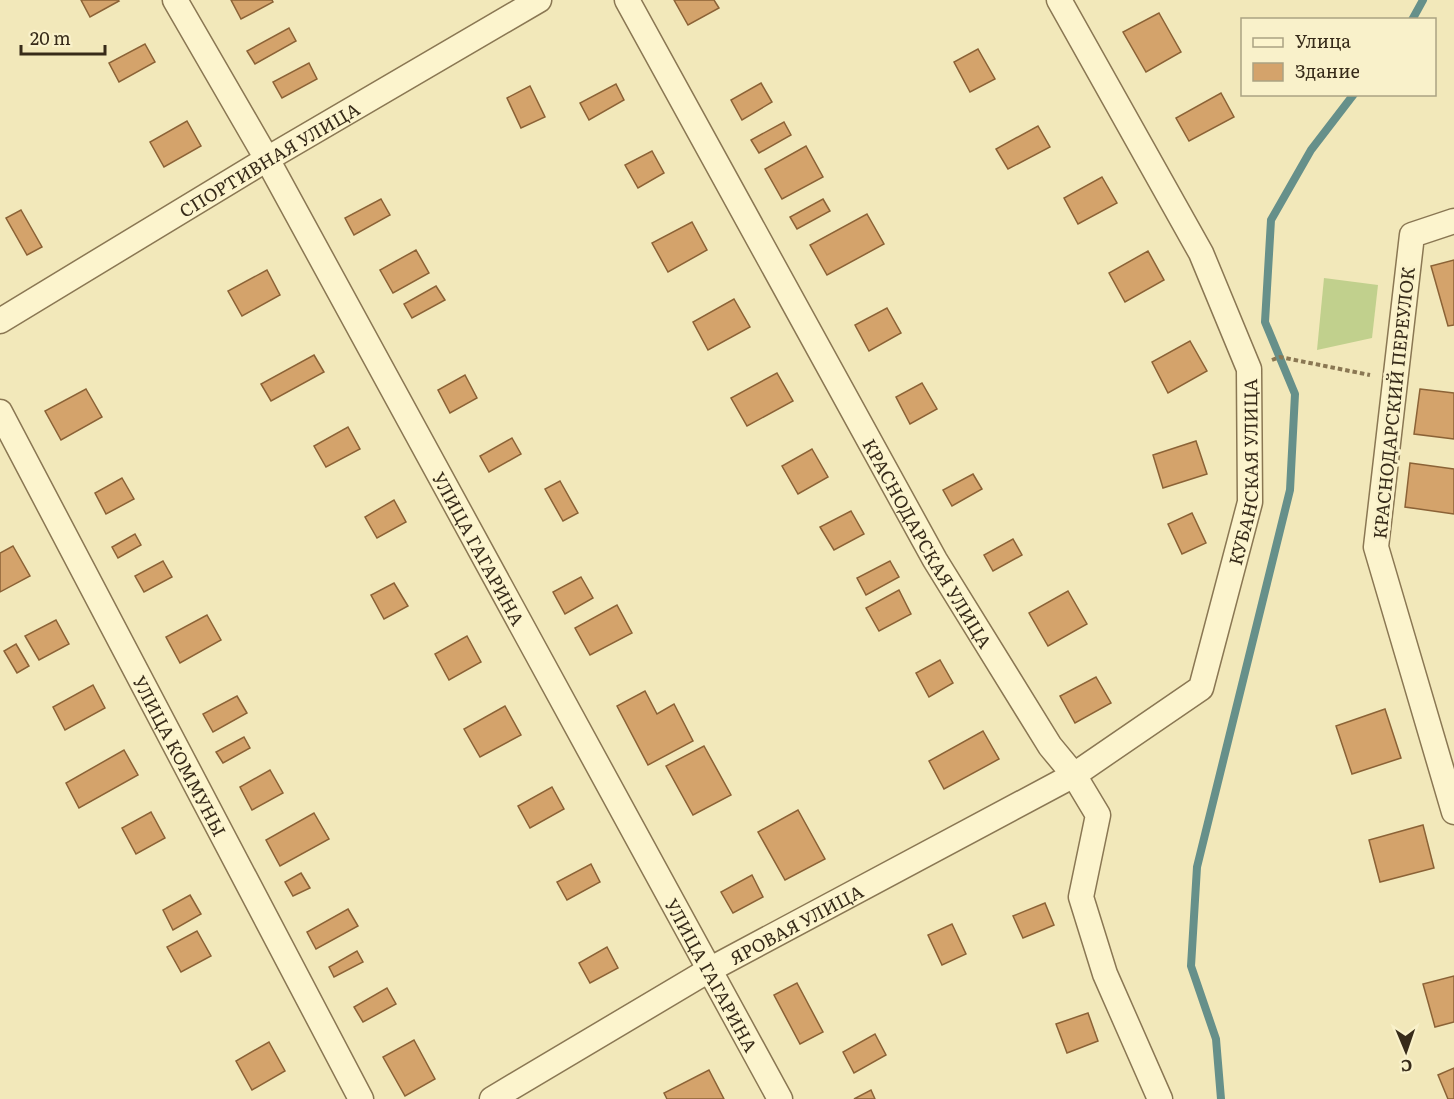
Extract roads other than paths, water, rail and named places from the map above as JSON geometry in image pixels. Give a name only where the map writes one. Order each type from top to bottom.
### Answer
[{"type":"street","name":"УЛИЦА ГАГАРИНА","points":[[176,0],[267,159],[780,1099]]},
{"type":"street","name":"СПОРТИВНАЯ УЛИЦА","points":[[0,321],[267,159],[539,0]]},
{"type":"street","name":"КРАСНОДАРСКАЯ УЛИЦА","points":[[627,0],[935,560],[1050,746],[1074,775],[1098,815],[1081,897],[1105,974],[1160,1099]]},
{"type":"street","name":"КУБАНСКАЯ УЛИЦА","points":[[1059,0],[1201,253],[1249,369],[1250,502],[1201,687],[1074,775]]},
{"type":"street","name":"КРАСНОДАРСКИЙ ПЕРЕУЛОК","points":[[1454,221],[1412,235],[1376,547],[1454,812]]},
{"type":"street","name":"УЛИЦА КОММУНЫ","points":[[0,412],[362,1099]]},
{"type":"street","name":"ЯРОВАЯ УЛИЦА","points":[[492,1099],[709,970],[1074,775]]},
{"type":"waterway","points":[[1413,18],[1423,0]]},
{"type":"waterway","points":[[1221,1099],[1216,1039],[1191,966],[1197,867],[1290,490],[1295,394],[1265,322],[1271,220],[1311,150],[1352,96]]}]
